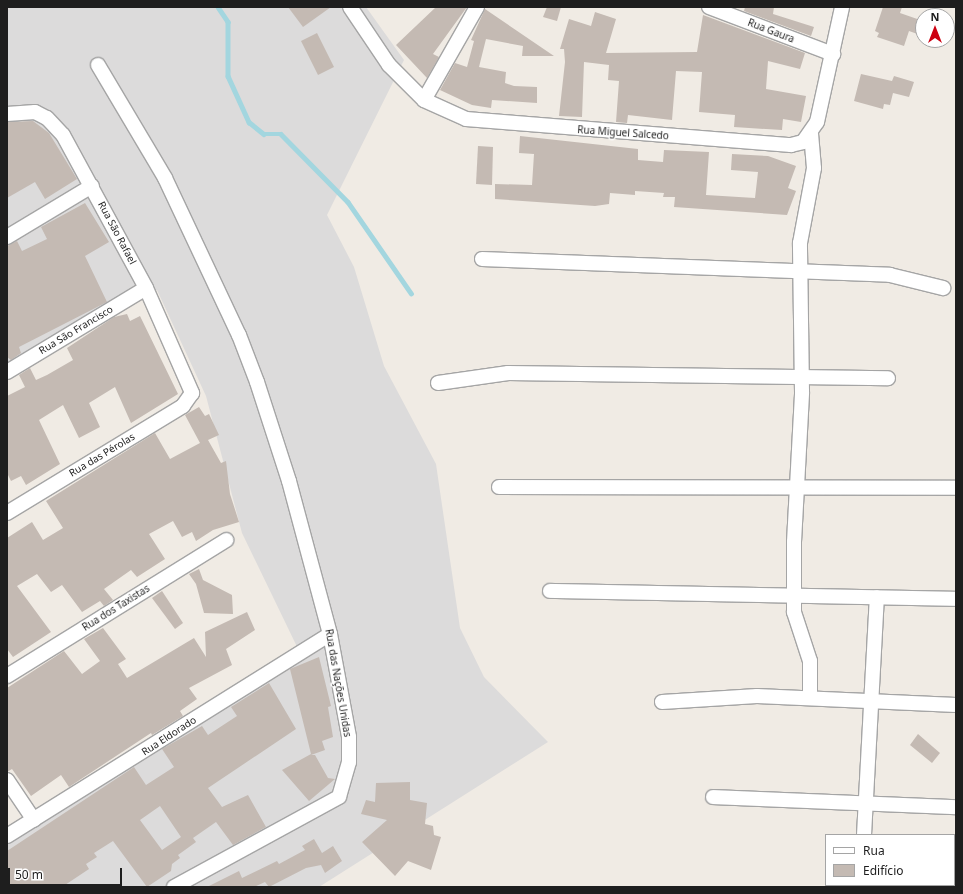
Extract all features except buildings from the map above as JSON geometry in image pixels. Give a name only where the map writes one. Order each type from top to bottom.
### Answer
[{"type":"street","name":"Rua Miguel Salcedo","points":[[350,7],[389,65],[424,100],[466,119],[499,124],[791,145],[811,134]]},
{"type":"street","points":[[424,100],[477,7]]},
{"type":"street","name":"Rua Gaura","points":[[709,7],[833,54]]},
{"type":"street","points":[[810,698],[810,661],[794,612],[797,488],[802,376],[800,243],[814,168],[811,134],[833,54],[842,7]]},
{"type":"street","name":"Rua das Nações Unidas","points":[[98,66],[165,178],[239,334],[295,504],[330,634],[349,737],[349,762],[339,797],[174,887]]},
{"type":"street","name":"Rua São Rafael","points":[[7,114],[35,112],[47,118],[62,135],[92,186],[146,288],[192,393]]},
{"type":"street","points":[[7,237],[92,186]]},
{"type":"street","points":[[482,259],[890,274],[942,288]]},
{"type":"street","name":"Rua São Francisco","points":[[7,372],[146,288]]},
{"type":"street","points":[[438,383],[508,373],[888,378]]},
{"type":"street","name":"Rua das Pérolas","points":[[7,513],[183,406],[192,393]]},
{"type":"street","points":[[499,487],[956,488]]},
{"type":"street","name":"Rua dos Taxistas","points":[[7,676],[226,540]]},
{"type":"street","points":[[550,591],[956,598]]},
{"type":"street","points":[[864,834],[877,597]]},
{"type":"street","name":"Rua Eldorado","points":[[7,836],[330,634]]},
{"type":"street","points":[[662,702],[757,696],[956,705]]},
{"type":"street","points":[[7,780],[34,820]]},
{"type":"street","points":[[713,797],[956,807]]},
{"type":"shaded area","points":[[7,7],[366,7],[404,60],[327,215],[354,267],[384,366],[436,464],[460,628],[484,677],[548,742],[319,887],[7,887],[7,841],[301,655],[242,533],[206,396],[157,290],[7,379]]},
{"type":"waterway","points":[[218,7],[228,22],[228,76],[249,122],[264,134],[281,134],[348,202],[411,293]]}]
